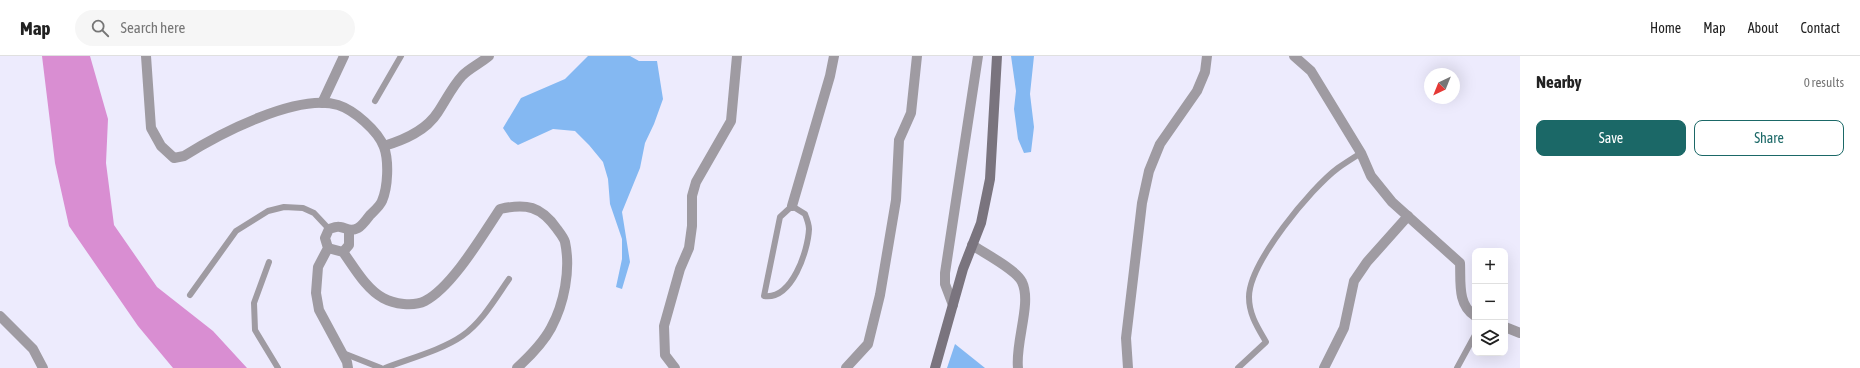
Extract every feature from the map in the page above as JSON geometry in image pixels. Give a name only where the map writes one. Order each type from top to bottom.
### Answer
[{"type":"street","points":[[146,56],[151,128],[162,146],[174,158],[184,156],[264,115],[303,105],[322,103],[337,104],[353,111],[374,132],[384,146],[388,162],[387,177],[382,201],[358,228],[349,230],[340,226],[329,229],[325,238],[328,248],[318,267],[316,293],[319,310],[347,362],[348,368]]},
{"type":"street","points":[[322,103],[344,56]]},
{"type":"street","points":[[384,146],[403,140],[428,124],[437,114],[454,86],[463,75],[489,56]]},
{"type":"street","points":[[675,368],[665,356],[664,326],[680,269],[688,248],[692,226],[692,196],[696,182],[731,122],[737,56]]},
{"type":"street","points":[[792,206],[830,76],[834,56]]},
{"type":"street","points":[[846,368],[868,344],[880,295],[896,200],[900,140],[911,113],[917,56]]},
{"type":"street","points":[[953,305],[944,284],[945,273],[978,56]]},
{"type":"street","points":[[935,368],[963,269],[981,223],[990,179],[996,56]]},
{"type":"street","points":[[1128,368],[1126,338],[1142,203],[1149,171],[1160,144],[1197,91],[1205,72],[1207,56]]},
{"type":"street","points":[[1294,56],[1311,70],[1361,153],[1371,176],[1392,202],[1460,263],[1461,294],[1465,307],[1472,313]]},
{"type":"street","points":[[328,248],[343,252],[366,283],[382,298],[402,304],[423,302],[438,292],[455,273],[500,209],[517,205],[535,208],[552,221],[565,241],[567,268],[562,299],[550,329],[529,358],[517,368]]},
{"type":"street","points":[[1324,368],[1344,328],[1354,281],[1367,262],[1408,216]]},
{"type":"street","points":[[343,252],[349,245],[349,230]]},
{"type":"street","points":[[972,245],[1011,271],[1022,281],[1026,298],[1016,355],[1018,368]]},
{"type":"street","points":[[0,316],[33,349],[43,368]]},
{"type":"street","points":[[1508,328],[1520,333]]},
{"type":"lane","points":[[375,101],[401,56]]},
{"type":"lane","points":[[1238,368],[1266,342],[1253,319],[1249,296],[1256,272],[1272,243],[1323,181],[1338,168],[1361,153]]},
{"type":"lane","points":[[792,206],[805,214],[809,228],[802,259],[792,282],[781,293],[770,297],[764,296],[780,217],[792,206]]},
{"type":"lane","points":[[190,295],[236,231],[268,211],[284,207],[303,208],[314,213],[329,229]]},
{"type":"lane","points":[[269,262],[254,303],[255,330],[278,368]]},
{"type":"lane","points":[[385,368],[461,336],[477,322],[509,279]]},
{"type":"lane","points":[[1457,368],[1472,340]]},
{"type":"lane","points":[[341,352],[381,368]]},
{"type":"shaded area","points":[[42,56],[90,56],[108,119],[106,163],[114,225],[157,287],[213,331],[247,368],[173,368],[138,326],[69,226],[55,163]]},
{"type":"water","points":[[588,56],[630,56],[639,61],[657,61],[663,99],[645,143],[640,168],[622,212],[630,262],[622,289],[616,287],[622,259],[622,239],[610,204],[608,179],[603,162],[575,131],[553,129],[518,145],[511,140],[503,128],[521,98],[565,79]]},
{"type":"water","points":[[1011,56],[1034,56],[1030,94],[1034,127],[1031,152],[1024,153],[1018,139],[1014,109],[1016,91]]},
{"type":"water","points":[[955,344],[985,368],[947,368]]}]
